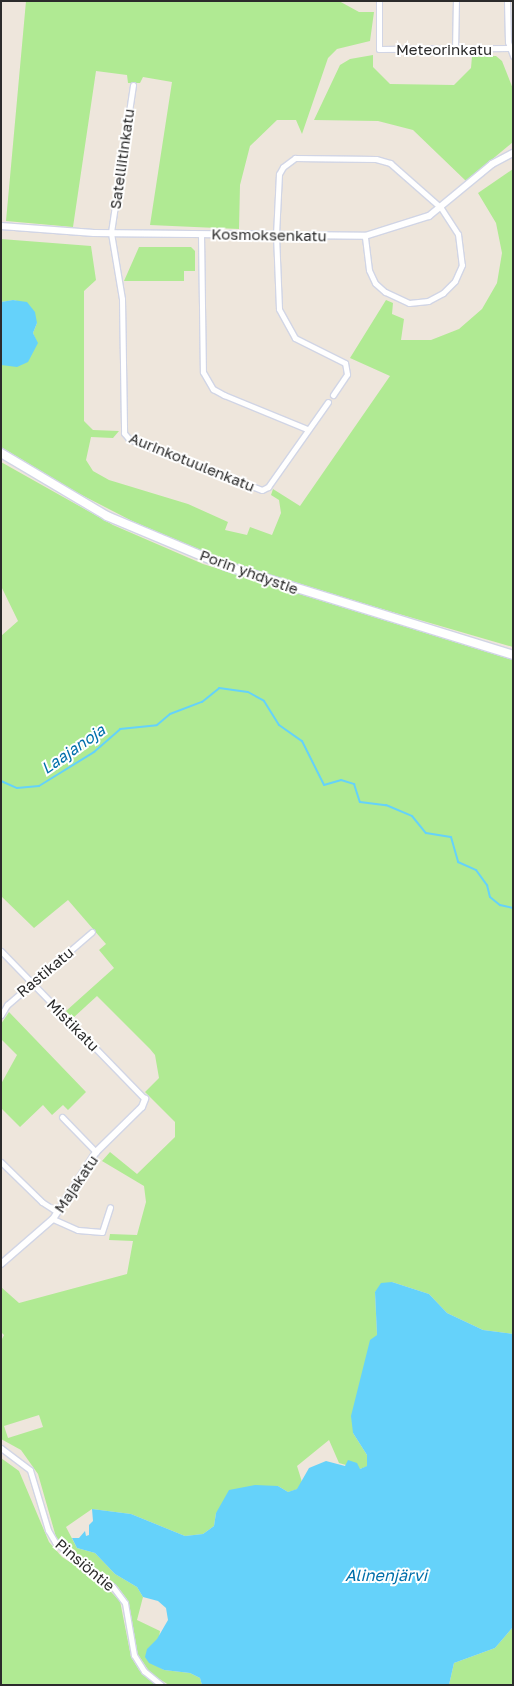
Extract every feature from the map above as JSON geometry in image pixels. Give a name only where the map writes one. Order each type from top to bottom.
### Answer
[{"type":"main road","name":"Porin yhdystie","points":[[1,453],[107,516],[226,566],[513,655]]},
{"type":"street","name":"Meteorinkatu","points":[[380,1],[379,49],[455,51],[510,48]]},
{"type":"street","points":[[455,51],[456,1]]},
{"type":"street","points":[[507,1],[510,48],[513,56]]},
{"type":"street","name":"Satelliitinkatu","points":[[110,233],[133,85]]},
{"type":"street","name":"Kosmoksenkatu","points":[[1,226],[110,233],[365,236],[403,226],[441,208],[492,164],[513,153]]},
{"type":"street","points":[[333,395],[347,374],[346,363],[295,338],[282,319],[278,299],[276,235],[279,174],[295,158],[382,160],[396,167],[441,208],[458,234],[462,265],[455,281],[436,298],[409,303],[385,292],[375,283],[369,270],[365,236]]},
{"type":"street","name":"Aurinkotuulenkatu","points":[[110,233],[122,299],[122,428],[129,439],[262,490],[268,487],[307,429],[328,402]]},
{"type":"street","points":[[201,234],[202,372],[214,388],[224,395],[307,429]]},
{"type":"street","name":"Rastikatu","points":[[1,1015],[7,1005],[92,932]]},
{"type":"street","name":"Mistikatu","points":[[1,951],[144,1099]]},
{"type":"street","name":"Majakatu","points":[[1,1264],[52,1219],[96,1152],[142,1107],[144,1099]]},
{"type":"street","points":[[62,1117],[96,1152]]},
{"type":"street","points":[[1,1162],[42,1202],[56,1211]]},
{"type":"street","points":[[52,1219],[78,1230],[102,1232],[110,1207]]},
{"type":"street","name":"Pinsiöntie","points":[[1,1448],[30,1470],[48,1530],[55,1542],[113,1587],[122,1598],[134,1655],[144,1671],[161,1685]]},
{"type":"green space","points":[[26,1],[339,1],[359,12],[374,12],[370,41],[337,49],[328,58],[302,134],[296,120],[277,120],[250,146],[240,185],[239,229],[150,225],[172,82],[143,77],[140,83],[128,83],[127,75],[96,71],[73,227],[6,221]]},
{"type":"green space","points":[[373,55],[373,67],[390,84],[454,85],[471,68],[472,56],[496,56],[502,61],[513,89],[513,142],[466,181],[413,130],[378,121],[314,120],[340,65],[350,59]]},
{"type":"green space","points":[[513,169],[513,647],[279,579],[191,547],[134,522],[74,491],[1,447],[1,365],[37,343],[33,333],[37,323],[23,303],[14,300],[1,302],[1,239],[91,246],[96,280],[84,291],[84,421],[93,430],[119,431],[113,438],[91,437],[86,460],[93,471],[109,480],[188,504],[228,522],[225,530],[247,535],[250,527],[272,535],[281,513],[279,500],[271,495],[273,489],[300,506],[390,376],[350,358],[386,300],[393,303],[392,314],[404,319],[401,340],[431,340],[459,329],[482,309],[497,283],[502,253],[496,223],[478,193]]},
{"type":"green space","points":[[139,247],[191,247],[195,251],[195,271],[184,271],[184,281],[124,281]]},
{"type":"green space","points":[[1,462],[113,525],[203,564],[513,660],[513,1334],[483,1330],[447,1313],[429,1294],[392,1282],[375,1292],[377,1335],[353,1433],[367,1455],[368,1466],[360,1469],[339,1463],[329,1440],[297,1466],[302,1482],[298,1489],[288,1492],[278,1486],[216,1513],[214,1526],[203,1534],[185,1536],[131,1514],[92,1509],[66,1527],[77,1548],[95,1553],[115,1574],[137,1587],[143,1597],[137,1620],[160,1631],[155,1665],[164,1670],[190,1673],[200,1678],[202,1685],[169,1685],[151,1674],[137,1653],[127,1599],[118,1587],[68,1551],[56,1537],[38,1474],[21,1450],[1,1439],[1,1341],[4,1335],[1,1332],[1,1287],[19,1303],[127,1274],[133,1241],[109,1240],[110,1234],[137,1235],[146,1202],[144,1186],[102,1161],[110,1152],[137,1174],[175,1137],[175,1122],[145,1092],[159,1078],[155,1055],[150,1049],[97,996],[73,1018],[66,1011],[114,968],[99,950],[106,944],[68,900],[34,928],[1,896],[1,636],[18,621],[1,586]],"holes":[[[39,1415],[43,1427],[8,1438],[4,1426]]]},
{"type":"green space","points":[[9,1012],[86,1092],[68,1110],[63,1105],[52,1115],[43,1105],[20,1127],[1,1108],[1,1084],[17,1055],[1,1039],[1,1024]]},
{"type":"green space","points":[[1,1458],[19,1471],[49,1542],[62,1557],[101,1582],[120,1601],[131,1657],[139,1670],[156,1685],[1,1685]]},
{"type":"green space","points":[[513,1627],[513,1685],[449,1685],[454,1663],[495,1648]]},
{"type":"water","points":[[13,300],[27,302],[35,312],[37,323],[33,333],[38,343],[28,362],[17,367],[1,365],[1,302]]},
{"type":"water","name":"Alinenjärvi","points":[[392,1282],[429,1294],[447,1313],[483,1330],[513,1334],[513,1627],[495,1648],[454,1663],[449,1685],[202,1685],[200,1678],[190,1673],[164,1670],[149,1663],[145,1657],[147,1649],[157,1639],[168,1620],[166,1608],[158,1601],[143,1597],[137,1587],[115,1574],[95,1553],[77,1548],[72,1538],[79,1538],[85,1531],[86,1536],[89,1535],[89,1525],[93,1521],[92,1509],[131,1514],[185,1536],[203,1534],[214,1526],[216,1513],[229,1490],[255,1485],[278,1486],[288,1492],[297,1489],[309,1468],[326,1461],[345,1466],[348,1460],[357,1463],[360,1469],[367,1466],[367,1455],[353,1433],[351,1416],[370,1340],[377,1335],[375,1292],[381,1283]]},
{"type":"waterway","name":"Laajanoja","points":[[1,781],[17,788],[39,786],[94,752],[120,729],[157,725],[170,714],[202,702],[219,688],[248,692],[264,701],[279,725],[302,741],[324,785],[341,780],[354,784],[360,802],[386,805],[412,816],[426,833],[451,837],[458,862],[476,870],[487,885],[490,897],[500,905],[513,908]]}]
